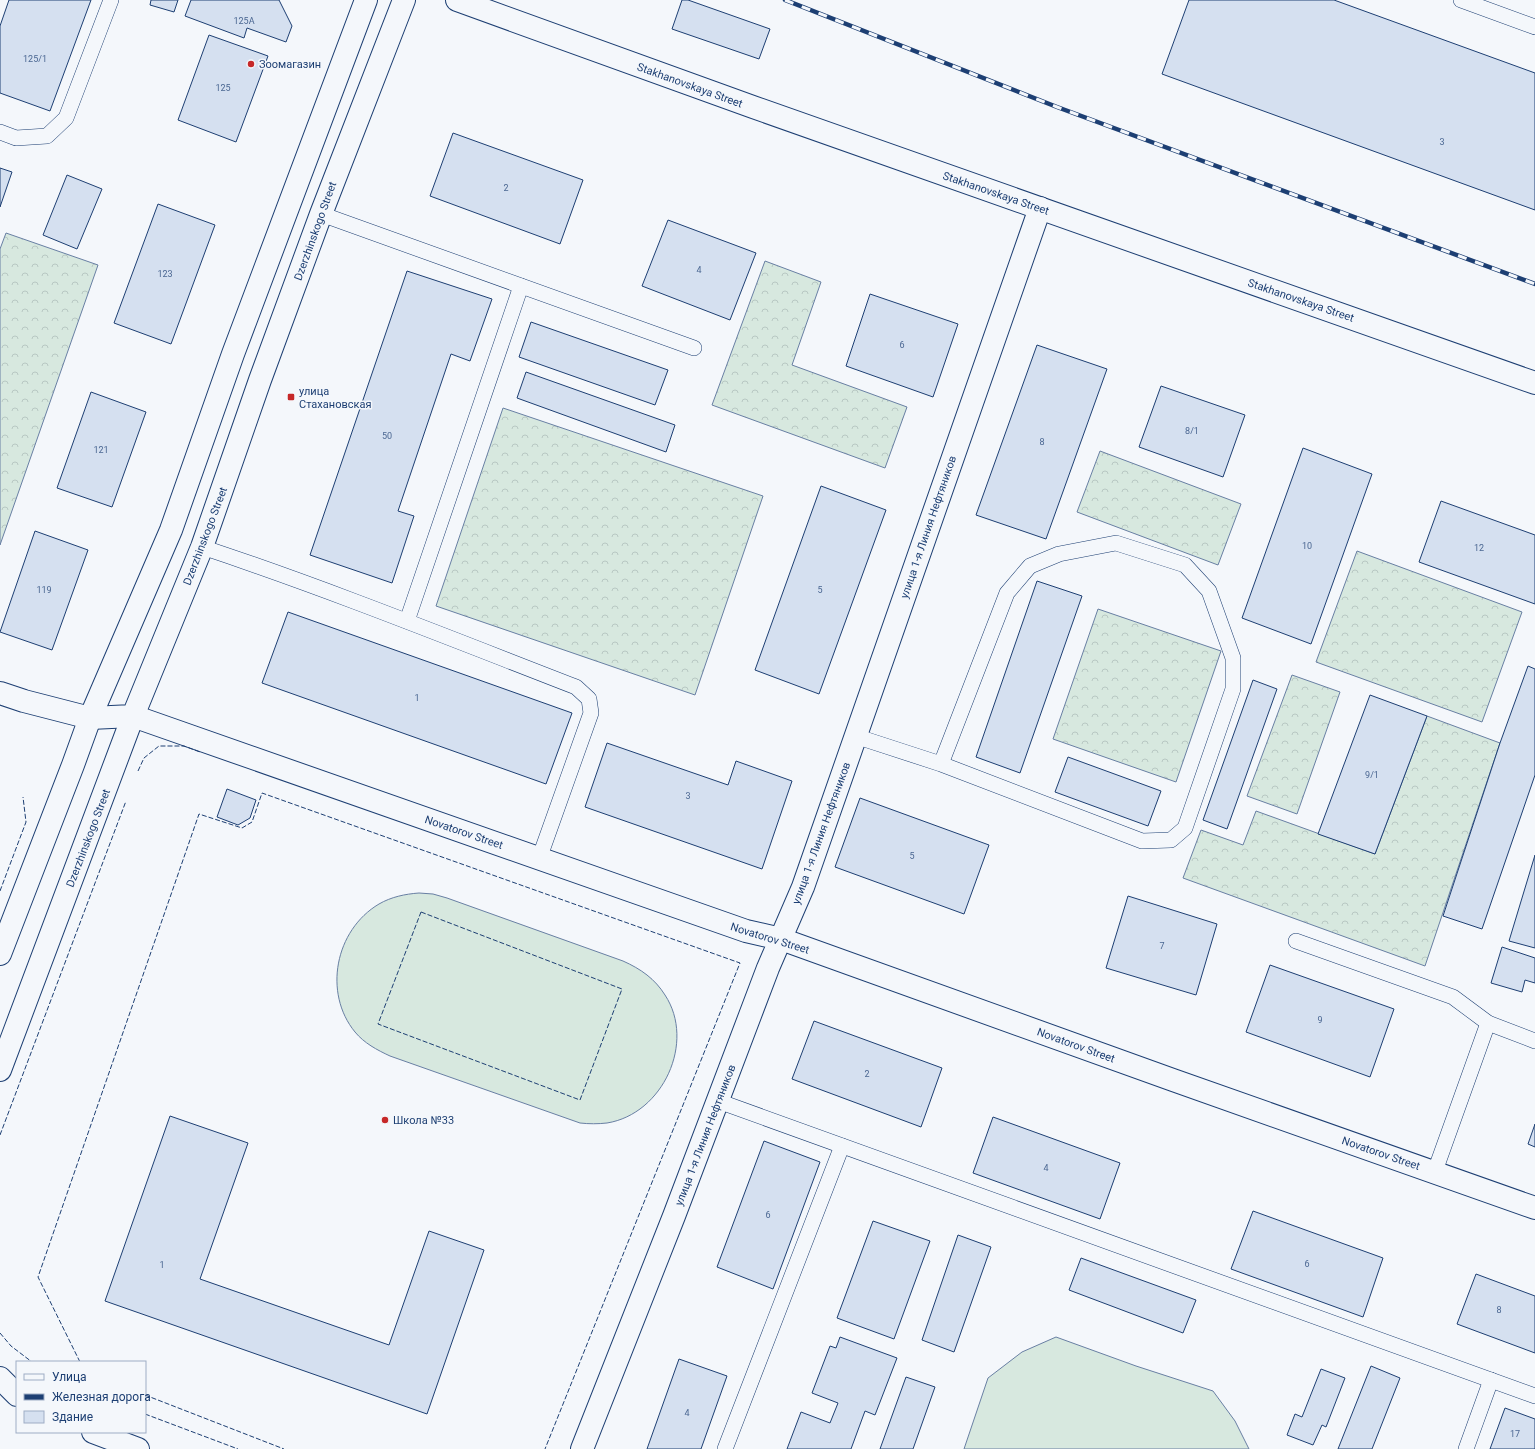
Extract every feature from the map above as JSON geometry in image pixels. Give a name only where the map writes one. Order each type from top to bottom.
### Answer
[{"type":"street","points":[[0,954],[90,718],[171,530],[232,354],[366,0]]},
{"type":"street","name":"Dzerzhinskogo Street","points":[[0,1070],[132,716],[202,548],[258,387],[321,214],[404,0]]},
{"type":"street","name":"Stakhanovskaya Street","points":[[457,0],[752,107],[1535,382]]},
{"type":"street","name":"улица 1-я Линия Нефтяников","points":[[582,1449],[674,1216],[768,968],[803,887],[1040,208]]},
{"type":"street","name":"Novatorov Street","points":[[0,693],[24,701],[90,718],[132,716],[746,931],[781,939],[1173,1080],[1435,1171],[1535,1208]]},
{"type":"street","points":[[0,1378],[16,1394]]},
{"type":"street","points":[[96,1433],[138,1449]]},
{"type":"lane","points":[[0,132],[16,138],[47,136],[66,118],[112,0]]},
{"type":"lane","points":[[1461,0],[1535,27]]},
{"type":"lane","points":[[321,214],[694,348]]},
{"type":"lane","points":[[407,621],[521,286]]},
{"type":"lane","points":[[855,736],[941,764],[1142,841],[1171,840],[1185,828],[1233,689],[1233,658],[1210,591],[1184,565],[1116,543],[1059,554],[1030,566],[1007,593],[941,764]]},
{"type":"lane","points":[[202,548],[274,571],[576,687],[589,699],[591,713],[539,859]]},
{"type":"lane","points":[[1296,940],[1453,997],[1488,1023],[1535,1041]]},
{"type":"lane","points":[[1435,1171],[1488,1023]]},
{"type":"lane","points":[[718,1101],[1535,1396]]},
{"type":"lane","points":[[726,1449],[842,1146]]},
{"type":"lane","points":[[1466,1449],[1491,1380]]},
{"type":"green space","points":[[6,233],[98,265],[0,545],[0,249]]},
{"type":"green space","points":[[765,261],[821,282],[792,365],[907,407],[885,468],[712,405]]},
{"type":"green space","points":[[503,408],[763,496],[695,695],[436,606]]},
{"type":"green space","points":[[1100,451],[1241,504],[1218,565],[1077,512]]},
{"type":"green space","points":[[1357,551],[1522,612],[1482,722],[1316,662]]},
{"type":"green space","points":[[1098,609],[1221,651],[1176,782],[1053,739]]},
{"type":"green space","points":[[1292,675],[1340,692],[1297,814],[1247,796]]},
{"type":"green space","points":[[1427,716],[1500,743],[1425,966],[1183,878],[1201,830],[1243,845],[1256,811],[1375,854]]},
{"type":"green space","points":[[419,893],[433,894],[447,898],[623,961],[636,967],[647,975],[657,984],[665,995],[674,1014],[677,1034],[675,1054],[669,1073],[658,1091],[644,1106],[627,1117],[607,1123],[580,1123],[390,1056],[362,1040],[345,1016],[339,999],[337,981],[338,963],[344,946],[352,929],[364,915],[379,904],[398,896]]},
{"type":"green space","points":[[1056,1337],[1136,1366],[1213,1391],[1235,1421],[1249,1449],[964,1449],[988,1378],[1022,1352]]},
{"type":"building","points":[[9,0],[91,0],[50,111],[0,93],[0,26]]},
{"type":"building","points":[[151,0],[178,0],[174,12],[150,5]]},
{"type":"building","points":[[191,0],[279,0],[292,26],[286,42],[247,28],[244,38],[185,16]]},
{"type":"building","points":[[682,0],[688,0],[770,29],[759,59],[672,29]]},
{"type":"building","points":[[1189,0],[1334,0],[1535,73],[1535,210],[1162,74]]},
{"type":"building","points":[[209,35],[268,56],[236,142],[178,120]]},
{"type":"building","points":[[453,133],[583,180],[560,244],[430,196]]},
{"type":"building","points":[[0,168],[12,172],[0,207]]},
{"type":"building","points":[[67,175],[102,189],[77,249],[43,235]]},
{"type":"building","points":[[158,204],[215,225],[171,344],[114,323]]},
{"type":"building","points":[[668,220],[756,253],[730,320],[642,286]]},
{"type":"building","points":[[407,271],[492,299],[470,361],[451,354],[398,511],[414,516],[392,583],[310,555]]},
{"type":"building","points":[[870,294],[958,324],[933,397],[846,366]]},
{"type":"building","points":[[531,322],[668,370],[655,405],[519,357]]},
{"type":"building","points":[[1037,345],[1107,369],[1046,539],[976,515]]},
{"type":"building","points":[[526,372],[675,425],[666,452],[517,398]]},
{"type":"building","points":[[1161,386],[1245,415],[1223,477],[1139,447]]},
{"type":"building","points":[[91,392],[146,412],[112,507],[57,488]]},
{"type":"building","points":[[1303,448],[1372,474],[1311,644],[1242,618]]},
{"type":"building","points":[[821,486],[886,510],[819,694],[755,670]]},
{"type":"building","points":[[1441,501],[1535,535],[1535,604],[1419,562]]},
{"type":"building","points":[[35,531],[88,550],[52,650],[0,632]]},
{"type":"building","points":[[1037,581],[1082,596],[1020,773],[976,757]]},
{"type":"building","points":[[288,612],[572,713],[546,784],[262,683]]},
{"type":"building","points":[[1528,666],[1535,669],[1535,775],[1482,929],[1443,916],[1500,743]]},
{"type":"building","points":[[1253,680],[1277,689],[1227,829],[1203,820]]},
{"type":"building","points":[[1370,695],[1427,716],[1375,854],[1318,834]]},
{"type":"building","points":[[607,743],[728,785],[736,761],[792,781],[762,869],[585,807]]},
{"type":"building","points":[[1068,757],[1161,791],[1148,826],[1055,792]]},
{"type":"building","points":[[227,789],[256,800],[250,818],[238,825],[217,817]]},
{"type":"building","points":[[860,798],[989,845],[964,914],[835,867]]},
{"type":"building","points":[[1535,855],[1535,948],[1509,941]]},
{"type":"building","points":[[1128,896],[1217,924],[1196,995],[1106,968]]},
{"type":"building","points":[[1502,947],[1535,958],[1535,983],[1525,980],[1522,992],[1491,983]]},
{"type":"building","points":[[1270,965],[1394,1009],[1370,1077],[1246,1032]]},
{"type":"building","points":[[814,1021],[942,1068],[921,1127],[792,1079]]},
{"type":"building","points":[[170,1116],[248,1143],[200,1279],[389,1345],[429,1231],[484,1250],[427,1414],[105,1301]]},
{"type":"building","points":[[993,1117],[1120,1163],[1100,1219],[973,1173]]},
{"type":"building","points":[[1535,1124],[1535,1147],[1528,1144]]},
{"type":"building","points":[[764,1141],[820,1162],[773,1289],[717,1267]]},
{"type":"building","points":[[1253,1211],[1383,1258],[1363,1317],[1231,1269]]},
{"type":"building","points":[[873,1221],[930,1241],[894,1339],[837,1318]]},
{"type":"building","points":[[958,1235],[991,1247],[954,1352],[922,1340]]},
{"type":"building","points":[[1081,1258],[1196,1300],[1183,1333],[1069,1290]]},
{"type":"building","points":[[1476,1274],[1535,1296],[1535,1353],[1457,1324]]},
{"type":"building","points":[[840,1337],[897,1358],[875,1415],[865,1411],[851,1449],[787,1449],[801,1412],[830,1423],[838,1403],[812,1393],[830,1346],[836,1348]]},
{"type":"building","points":[[679,1359],[727,1376],[701,1449],[647,1449]]},
{"type":"building","points":[[1371,1366],[1400,1378],[1372,1449],[1338,1449]]},
{"type":"building","points":[[1321,1369],[1345,1378],[1326,1427],[1322,1425],[1313,1445],[1287,1435],[1295,1414],[1302,1417]]},
{"type":"building","points":[[906,1377],[935,1387],[913,1449],[880,1449]]},
{"type":"building","points":[[1505,1408],[1535,1419],[1535,1449],[1490,1449]]},
{"type":"railway","points":[[785,0],[1057,107],[1535,284]]},
{"type":"fence","points":[[138,771],[144,758],[159,746],[184,746],[200,752]]},
{"type":"fence","points":[[80,1361],[38,1277],[199,814],[242,828],[252,822],[262,793],[740,963],[545,1449]]},
{"type":"fence","points":[[0,891],[26,822],[23,797]]},
{"type":"fence","points":[[0,1135],[126,801]]},
{"type":"fence","points":[[421,912],[622,989],[580,1100],[378,1024],[421,912]]},
{"type":"fence","points":[[0,1333],[11,1346],[31,1361]]},
{"type":"fence","points":[[146,1395],[284,1449]]},
{"type":"fence","points":[[146,1414],[238,1449]]},
{"type":"place","name":"Зоомагазин","points":[[251,64]]},
{"type":"place","name":"улица Стахановская","points":[[291,397]]},
{"type":"place","name":"Школа №33","points":[[385,1120]]}]
